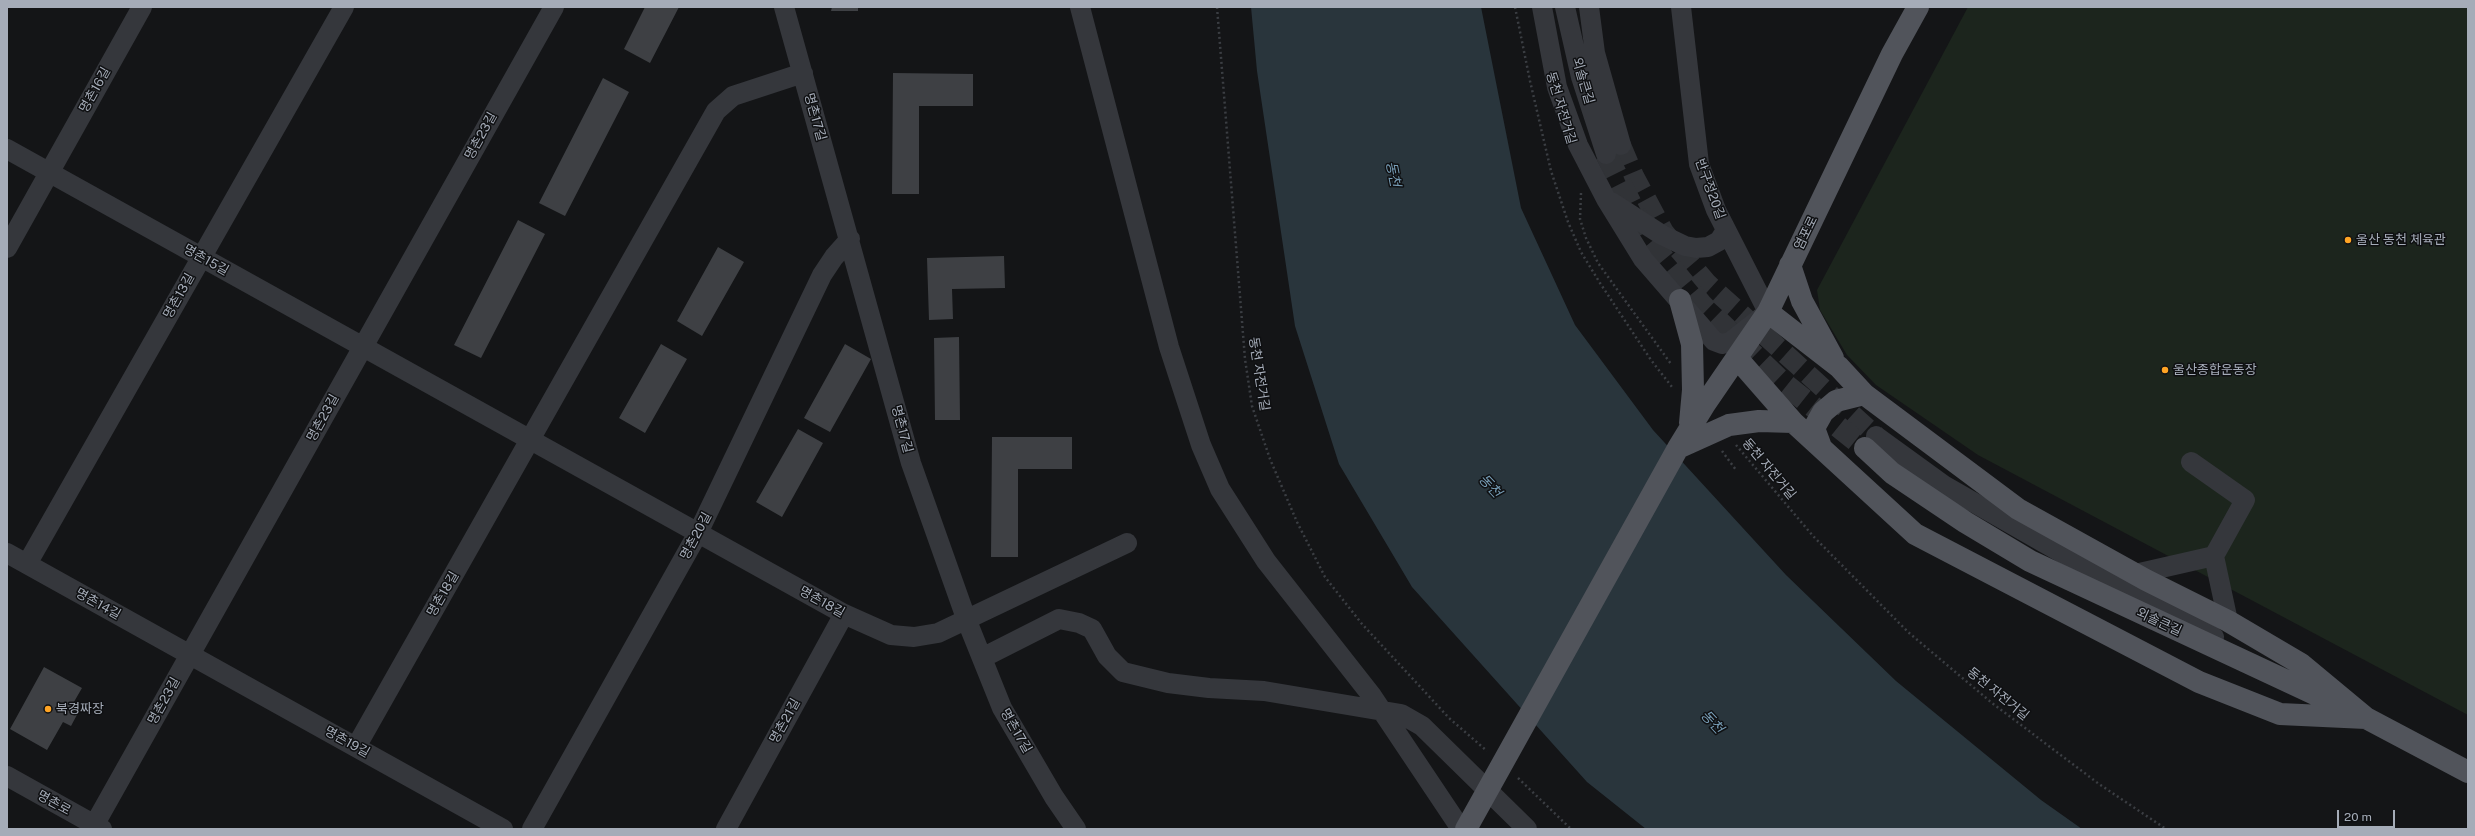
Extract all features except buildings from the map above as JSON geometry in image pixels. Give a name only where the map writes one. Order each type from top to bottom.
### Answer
[{"type":"main road","name":"염포로","points":[[1466,829],[1698,431],[1705,404],[1768,312],[1892,54],[1918,7]]},
{"type":"main road","points":[[1790,265],[1802,301],[1817,332],[1839,367]]},
{"type":"main road","points":[[1680,300],[1692,344],[1693,390],[1698,431],[1751,422],[1793,422]]},
{"type":"main road","points":[[1768,312],[1839,367],[1864,394],[2018,509],[2135,574],[2228,621],[2301,664],[2366,718]]},
{"type":"main road","points":[[1737,358],[1793,422],[1915,534],[2199,682],[2280,714],[2366,718]]},
{"type":"main road","points":[[1821,447],[1814,428],[1823,412],[1836,401],[1864,394]]},
{"type":"main road","name":"외솔큰길","points":[[1870,442],[1892,473],[1966,522],[2030,561],[2366,718],[2468,772]]},
{"type":"street","name":"명촌16길","points":[[49,172],[142,7]]},
{"type":"street","name":"명촌13길","points":[[27,564],[344,7]]},
{"type":"street","name":"명촌23길","points":[[96,828],[190,654],[554,7]]},
{"type":"street","name":"명촌17길","points":[[784,7],[850,239],[911,463],[967,621],[1002,708],[1054,797],[1076,829]]},
{"type":"street","points":[[1080,7],[1169,347],[1201,445],[1220,489],[1266,561],[1382,710],[1461,829]]},
{"type":"street","points":[[1542,7],[1557,87],[1578,145],[1606,199],[1643,259],[1714,341],[1722,344],[1730,342],[1768,312]]},
{"type":"street","name":"외솔큰길","points":[[1565,7],[1581,77],[1613,149],[1595,53],[1589,7]]},
{"type":"street","name":"반구정20길","points":[[1681,7],[1699,164],[1726,230],[1768,312]]},
{"type":"street","points":[[530,441],[716,111],[733,96],[803,73]]},
{"type":"street","name":"명촌15길","points":[[7,149],[362,348]]},
{"type":"street","points":[[7,248],[49,172]]},
{"type":"street","points":[[1606,199],[1662,235],[1685,246],[1696,248],[1708,247],[1719,241],[1726,230]]},
{"type":"street","name":"명촌20길","points":[[532,829],[698,534],[822,275],[834,257],[850,239]]},
{"type":"street","name":"명촌18길","points":[[362,348],[844,614],[891,635],[914,637],[938,633],[967,621],[1127,543]]},
{"type":"street","name":"명촌18길","points":[[356,747],[530,441]]},
{"type":"street","points":[[2191,462],[2245,500],[2214,556],[2228,621]]},
{"type":"street","name":"명촌14길","points":[[7,553],[190,654]]},
{"type":"street","points":[[2135,574],[2214,556]]},
{"type":"street","name":"명촌21길","points":[[727,828],[844,614]]},
{"type":"street","points":[[982,658],[1059,619],[1078,623],[1092,629],[1107,656],[1124,672],[1168,683],[1209,688],[1264,691],[1401,714],[1422,726],[1527,829]]},
{"type":"street","name":"명촌19길","points":[[190,654],[503,829]]},
{"type":"street","name":"명촌로","points":[[7,776],[96,828]]},
{"type":"path","name":"동천 자전거길","points":[[1217,7],[1245,359],[1252,406],[1270,459],[1297,522],[1325,577],[1362,624],[1425,692]]},
{"type":"path","points":[[1515,7],[1550,163],[1568,222],[1581,252],[1698,431],[1736,470]]},
{"type":"path","points":[[1581,189],[1580,219],[1586,238],[1598,263],[1660,351],[1693,390]]},
{"type":"path","name":"동천 자전거길","points":[[1698,431],[1813,536],[1908,632],[1992,703],[2099,784],[2166,829]]},
{"type":"shaded area","name":"울산종합운동장","points":[[1968,7],[2468,7],[2468,715],[1978,455],[1876,385],[1847,355],[1820,310],[1817,290]]},
{"type":"water","name":"동천","points":[[1251,7],[1481,7],[1521,208],[1575,325],[1653,430],[1786,575],[1896,681],[2041,800],[2082,829],[1646,829],[1587,782],[1412,587],[1339,464],[1295,326],[1257,71]]},
{"type":"tunnel","points":[[1621,145],[1634,176],[1664,232],[1707,283],[1876,436]]},
{"type":"tunnel","points":[[1606,154],[1650,242],[1702,305],[1782,382],[1865,448]]},
{"type":"place","name":"울산 동천 체육관","points":[[2348,240]]},
{"type":"place","name":"울산종합운동장","points":[[2165,370]]},
{"type":"place","name":"북경짜장","points":[[48,709]]}]
